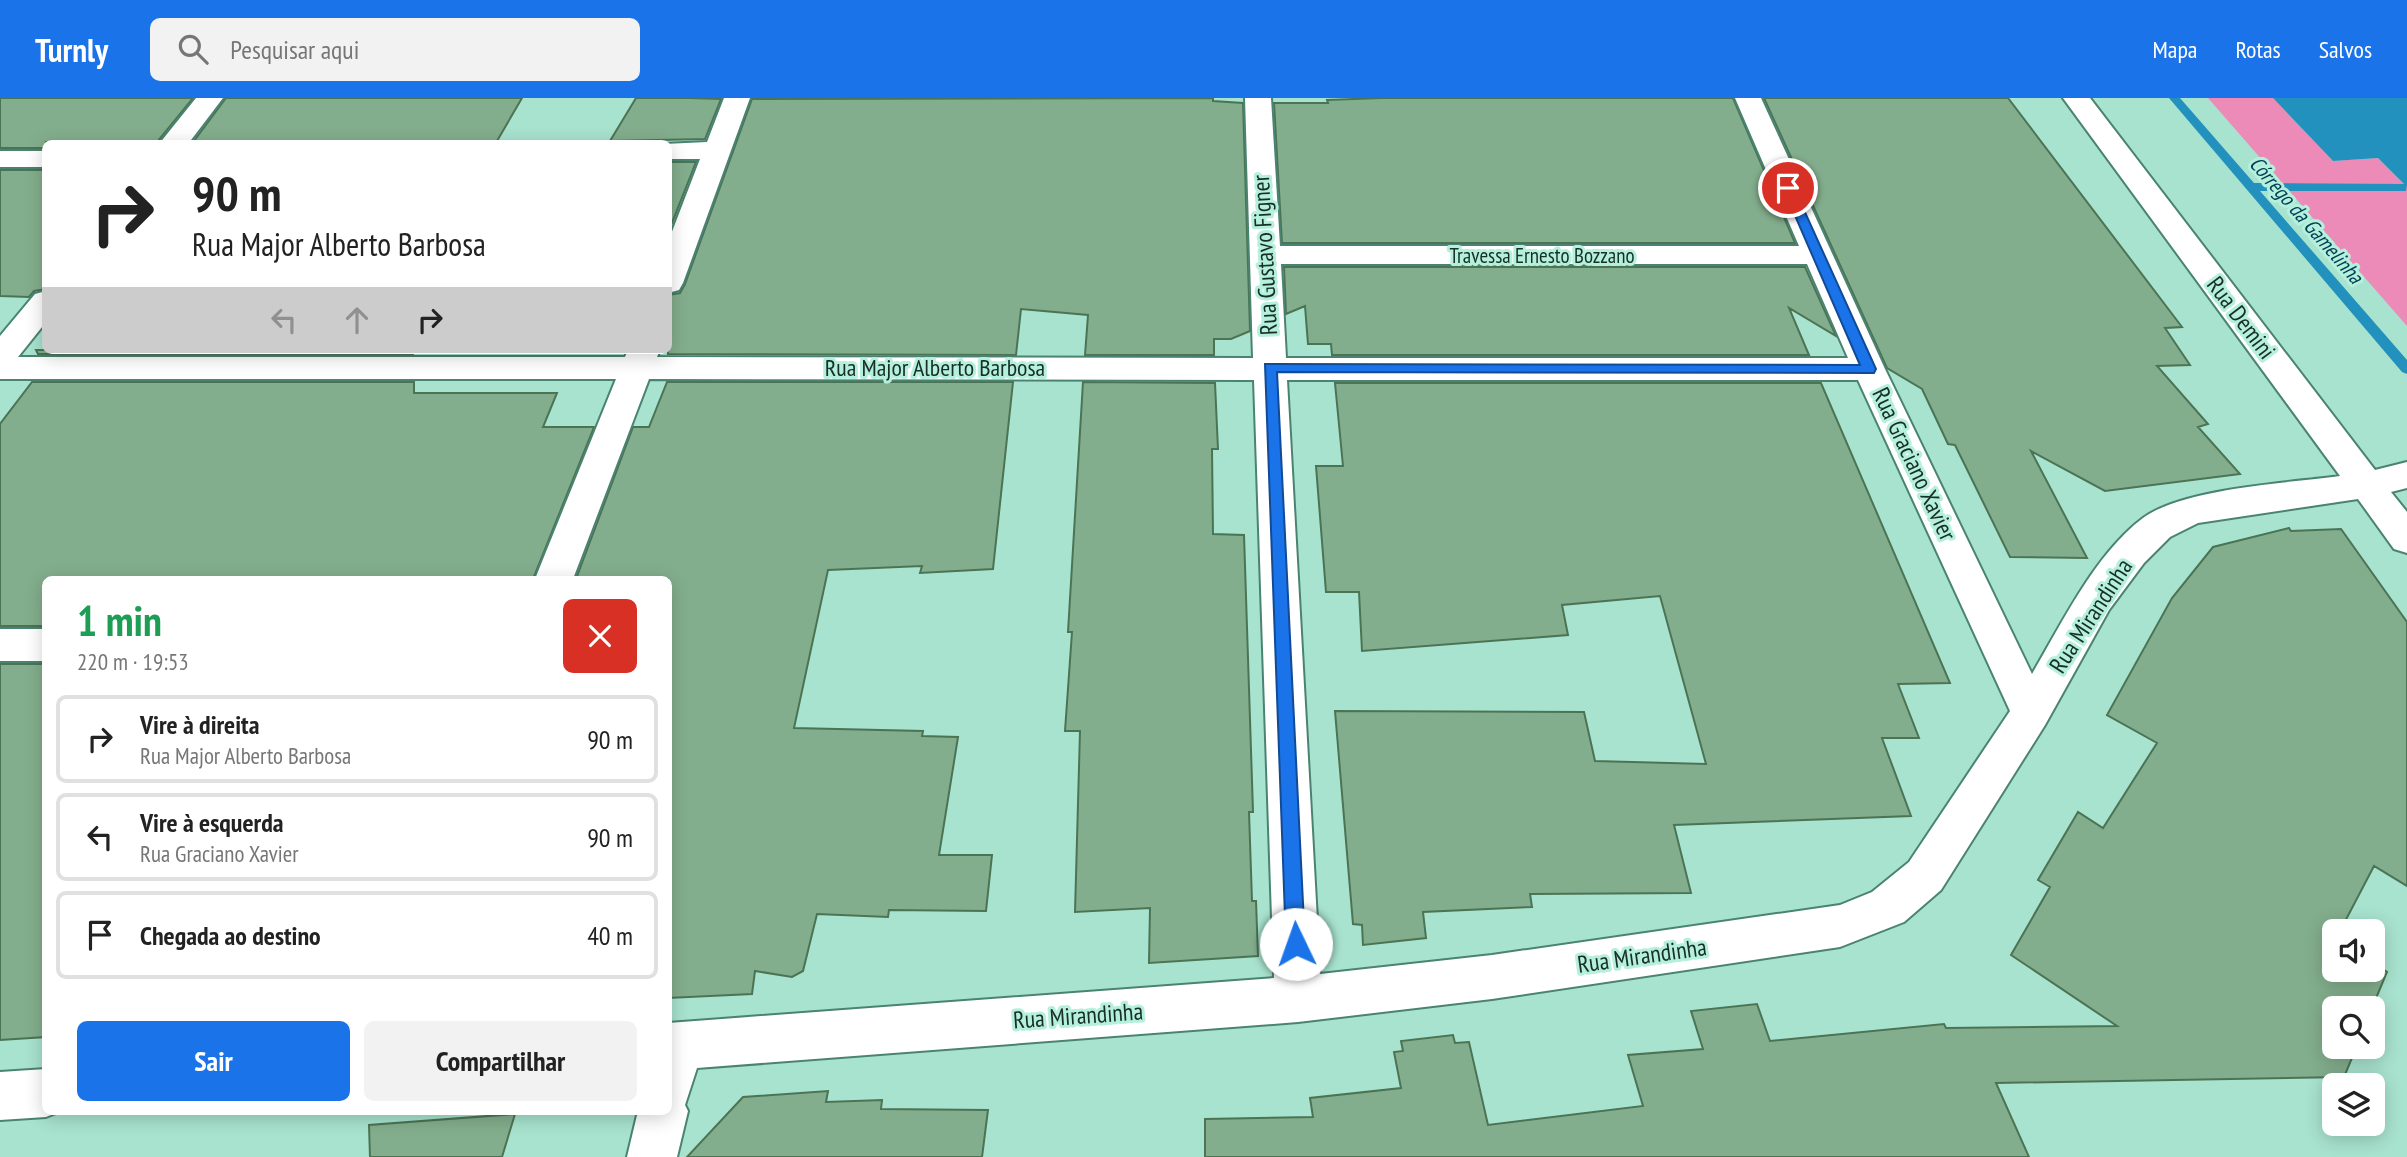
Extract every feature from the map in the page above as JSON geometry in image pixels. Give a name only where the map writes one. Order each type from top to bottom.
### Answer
[{"type":"street","points":[[176,140],[209,98]]},
{"type":"street","points":[[672,273],[737,98]]},
{"type":"street","name":"Rua Gustavo Figner","points":[[1258,98],[1298,999]]},
{"type":"street","name":"Rua Graciano Xavier","points":[[1748,98],[1869,369],[2031,713]]},
{"type":"street","name":"Rua Demini","points":[[2076,98],[2387,480],[2407,539]]},
{"type":"street","points":[[672,151],[718,150]]},
{"type":"street","points":[[0,159],[42,159]]},
{"type":"street","name":"Travessa Ernesto Bozzano","points":[[1265,255],[1819,255]]},
{"type":"street","points":[[0,357],[42,306]]},
{"type":"street","points":[[555,576],[640,359]]},
{"type":"street","name":"Rua Major Alberto Barbosa","points":[[0,368],[640,359],[1270,367],[1869,369]]},
{"type":"street","name":"Rua Mirandinha","points":[[672,1060],[1298,999],[1786,936],[1852,921],[1888,907],[1925,876],[2031,713],[2096,599],[2131,553],[2157,527],[2192,511],[2387,480]]},
{"type":"street","points":[[0,645],[42,645]]},
{"type":"street","points":[[0,1096],[42,1093]]},
{"type":"street","points":[[652,1157],[662,1115]]},
{"type":"shaded area","points":[[2208,98],[2273,98],[2333,161],[2378,158],[2407,187],[2407,326]]},
{"type":"water","points":[[2273,98],[2407,98],[2407,187],[2378,158],[2333,161]]},
{"type":"building","points":[[0,98],[193,98],[159,140],[42,140],[42,148],[0,148]]},
{"type":"building","points":[[226,98],[522,98],[498,140],[195,140]]},
{"type":"building","points":[[636,98],[721,99],[705,139],[611,140]]},
{"type":"building","points":[[1213,98],[1213,101],[1243,103],[1250,331],[1231,339],[1214,339],[1214,355],[1085,355],[1088,315],[1021,309],[1016,355],[668,354],[672,354],[672,294],[680,293],[685,284],[752,99]]},
{"type":"building","points":[[1733,98],[1795,243],[1282,243],[1274,103],[1328,103],[1327,100]]},
{"type":"building","points":[[1764,98],[2008,98],[2182,327],[2165,328],[2190,365],[2157,366],[2208,424],[2198,427],[2240,474],[2105,491],[2031,451],[2087,558],[2010,557],[1955,445],[1948,444],[1922,389],[1887,368]]},
{"type":"building","points":[[672,162],[696,162],[672,223]]},
{"type":"building","points":[[0,170],[42,170],[42,290],[34,291],[29,297],[0,296]]},
{"type":"building","points":[[1284,267],[1805,267],[1836,336],[1789,308],[1809,355],[1332,355],[1331,344],[1308,344],[1305,306],[1286,314]]},
{"type":"building","points":[[32,382],[414,382],[414,393],[557,393],[543,427],[594,427],[534,576],[42,576],[42,626],[0,626],[0,424]]},
{"type":"building","points":[[667,382],[1013,382],[993,569],[920,573],[922,566],[828,570],[794,728],[923,731],[922,736],[958,737],[939,855],[992,855],[986,911],[889,910],[888,917],[817,914],[803,971],[792,977],[755,971],[752,994],[672,998],[672,576],[577,576],[633,427],[649,427]]},
{"type":"building","points":[[1083,382],[1215,383],[1218,449],[1212,449],[1213,534],[1244,535],[1253,812],[1249,812],[1252,901],[1256,901],[1258,956],[1149,963],[1150,908],[1075,912],[1080,731],[1065,731],[1072,632],[1068,632]]},
{"type":"building","points":[[1335,383],[1821,383],[1950,683],[1898,684],[1919,738],[1882,738],[1911,816],[1674,825],[1691,893],[1530,894],[1532,907],[1423,912],[1426,938],[1363,945],[1362,925],[1353,924],[1335,711],[1584,712],[1595,761],[1706,764],[1660,596],[1562,605],[1568,635],[1362,651],[1359,592],[1326,592],[1316,466],[1343,466]]},
{"type":"building","points":[[2289,528],[2291,531],[2341,529],[2407,622],[2407,886],[2374,866],[2346,919],[2322,919],[2322,982],[2383,982],[2377,996],[2322,996],[2322,1059],[2352,1059],[2346,1073],[2322,1073],[2322,1077],[1996,1083],[2029,1157],[1205,1157],[1205,1119],[1313,1117],[1310,1098],[1401,1088],[1394,1052],[1403,1051],[1401,1041],[1453,1035],[1455,1043],[1469,1042],[1488,1125],[1643,1106],[1628,1055],[1703,1049],[1691,1011],[1757,1004],[1770,1041],[1944,1024],[1946,1028],[2117,1026],[2011,955],[2050,887],[2038,880],[2078,812],[2103,828],[2157,743],[2107,715],[2172,598],[2213,547]]},
{"type":"building","points":[[0,664],[42,664],[42,1037],[0,1040]]},
{"type":"building","points":[[828,1091],[826,1102],[882,1100],[881,1109],[988,1110],[982,1157],[687,1157],[743,1097]]},
{"type":"building","points":[[515,1115],[502,1157],[370,1157],[369,1125]]},
{"type":"waterway","name":"Córrego da Gamelinha","points":[[2174,98],[2251,187]]},
{"type":"waterway","points":[[2251,187],[2406,187]]},
{"type":"waterway","name":"Córrego da Gamelinha","points":[[2251,187],[2407,369]]},
{"type":"route","points":[[1296,944],[1270,367],[1869,369],[1788,188]]}]
